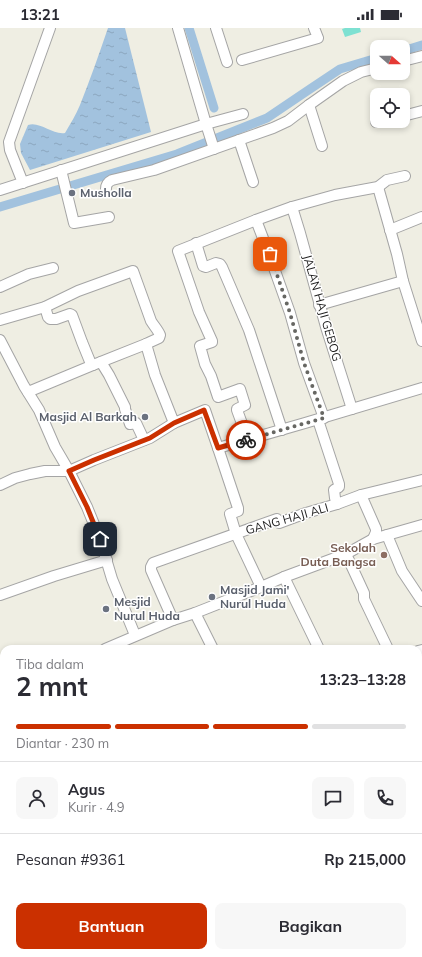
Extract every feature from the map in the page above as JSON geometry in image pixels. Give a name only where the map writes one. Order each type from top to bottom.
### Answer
[{"type":"street","points":[[23,183],[10,150],[9,142],[50,28]]},
{"type":"street","points":[[178,28],[206,126],[213,145]]},
{"type":"street","points":[[216,28],[227,62]]},
{"type":"street","points":[[242,60],[318,38],[314,28]]},
{"type":"street","points":[[410,59],[422,56]]},
{"type":"street","points":[[106,189],[108,182],[112,180],[154,170],[213,145],[239,140],[278,126],[343,81],[361,72],[370,70]]},
{"type":"street","points":[[309,105],[322,146]]},
{"type":"street","points":[[410,114],[422,111]]},
{"type":"street","points":[[0,190],[62,172],[243,114]]},
{"type":"street","points":[[239,140],[253,182]]},
{"type":"street","points":[[62,172],[74,223],[109,217]]},
{"type":"street","points":[[248,440],[237,409],[245,405],[240,389],[219,398],[217,397],[200,346],[212,341],[199,312],[178,251],[256,220],[292,208],[335,195],[378,187],[388,180],[405,176]]},
{"type":"street","points":[[378,187],[403,281],[422,340]]},
{"type":"street","name":"JALAN HAJI GEBOG","points":[[292,208],[352,409]]},
{"type":"street","points":[[390,230],[422,217]]},
{"type":"street","points":[[256,220],[270,254],[290,313],[321,419],[339,484],[339,487],[334,490],[337,504]]},
{"type":"street","points":[[196,243],[204,267],[216,263],[220,264],[222,268],[249,330],[282,430]]},
{"type":"street","points":[[0,288],[29,274],[53,268]]},
{"type":"street","points":[[0,320],[44,307],[90,286],[133,271],[154,327],[159,331],[159,338],[28,392]]},
{"type":"street","points":[[320,305],[403,281]]},
{"type":"street","points":[[44,307],[50,319],[56,319],[70,314],[72,315],[91,364],[97,363]]},
{"type":"street","points":[[0,340],[11,363],[39,410],[55,447],[87,507],[100,539],[112,579],[135,636]]},
{"type":"street","points":[[146,344],[155,375],[174,423]]},
{"type":"street","points":[[97,363],[109,375],[125,406],[130,424],[136,423],[144,440]]},
{"type":"street","points":[[218,448],[321,419],[422,388]]},
{"type":"street","points":[[0,486],[15,478],[30,474],[45,471],[69,471],[150,438],[174,423],[204,410],[238,508],[238,511],[230,514],[236,534],[261,587]]},
{"type":"street","name":"GANG HAJI ALI","points":[[173,620],[151,570],[153,563],[277,519],[279,523],[361,495],[422,480]]},
{"type":"street","points":[[361,495],[376,529],[373,539]]},
{"type":"street","points":[[114,645],[173,620],[195,613],[346,554],[373,539],[422,525]]},
{"type":"street","points":[[387,535],[402,571],[422,601]]},
{"type":"street","points":[[346,554],[364,593],[364,600],[386,645]]},
{"type":"street","points":[[0,596],[54,576],[106,560]]},
{"type":"street","points":[[284,577],[317,645]]},
{"type":"street","points":[[195,613],[211,645]]},
{"type":"shaded area","points":[[360,28],[361,32],[345,37],[342,29]]},
{"type":"water","points":[[108,28],[125,28],[151,132],[30,170],[21,153],[20,144],[28,125],[33,124],[55,132],[65,133],[80,105]]},
{"type":"waterway","points":[[189,28],[214,108]]},
{"type":"waterway","points":[[410,49],[422,45]]},
{"type":"waterway","points":[[0,207],[177,154],[267,118],[340,69],[370,60]]},
{"type":"way so far","points":[[246,440],[324,418],[304,363],[290,313],[270,254]]},
{"type":"place","name":"Musholla","points":[[72,193]]},
{"type":"place","name":"Masjid Al Barkah","points":[[145,417]]},
{"type":"place","name":"Sekolah Duta Bangsa","points":[[384,555]]},
{"type":"place","name":"Masjid Jami' Nurul Huda","points":[[212,597]]},
{"type":"place","name":"Mesjid Nurul Huda","points":[[106,609]]},
{"type":"route","points":[[100,539],[87,507],[69,471],[150,438],[174,423],[204,410],[218,448],[246,440]]}]
